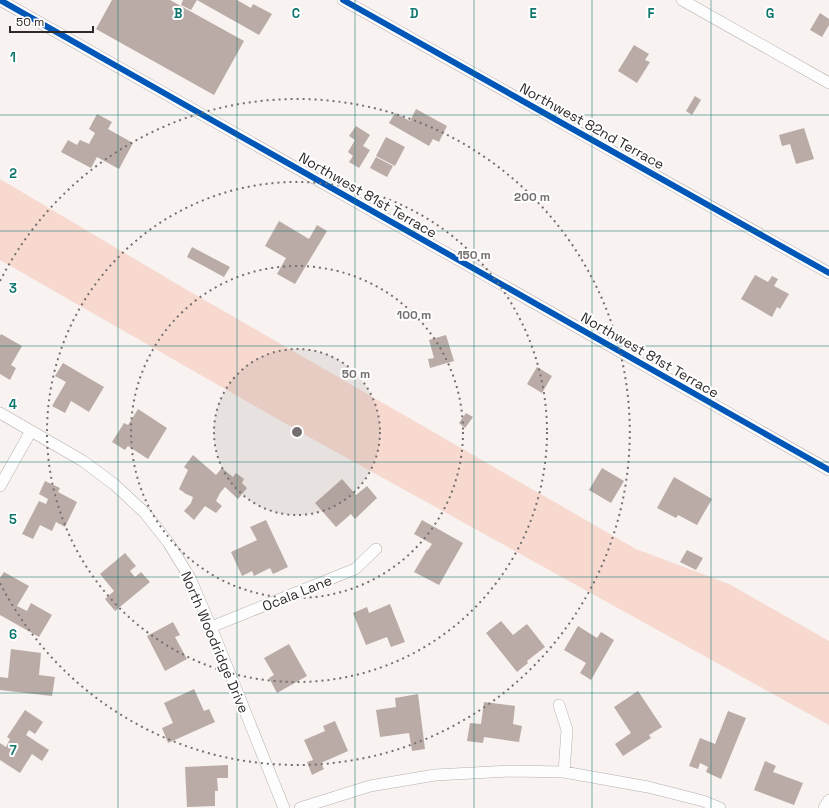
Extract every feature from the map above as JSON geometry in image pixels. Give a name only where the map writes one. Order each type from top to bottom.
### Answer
[{"type":"street","name":"Northwest 81st Terrace","points":[[0,0],[829,470]]},
{"type":"street","name":"Northwest 82nd Terrace","points":[[343,0],[829,273]]},
{"type":"street","points":[[682,0],[829,83]]},
{"type":"street","name":"North Woodridge Drive","points":[[0,413],[83,461],[114,485],[145,513],[168,542],[190,578],[284,808]]},
{"type":"street","points":[[0,486],[31,431]]},
{"type":"street","name":"Ocala Lane","points":[[211,628],[355,569],[376,549]]},
{"type":"street","points":[[559,705],[567,730],[564,772]]},
{"type":"street","points":[[300,808],[370,786],[435,775],[511,770],[564,772],[648,787],[703,801],[720,808]]},
{"type":"street","points":[[824,808],[829,800]]},
{"type":"shaded area","points":[[0,179],[182,287],[636,549],[729,584],[829,641],[829,725],[309,437],[0,260]]},
{"type":"building","points":[[112,0],[170,0],[244,41],[214,95],[96,29]]},
{"type":"building","points":[[183,0],[197,0],[191,10],[181,5]]},
{"type":"building","points":[[197,0],[237,0],[251,8],[253,4],[272,14],[259,35]]},
{"type":"building","points":[[820,13],[829,19],[829,25],[822,37],[810,30]]},
{"type":"building","points":[[634,45],[649,54],[645,60],[650,62],[637,83],[618,71]]},
{"type":"building","points":[[695,96],[701,100],[692,115],[686,111]]},
{"type":"building","points":[[416,109],[447,126],[439,142],[433,139],[429,146],[389,123],[395,113],[410,121]]},
{"type":"building","points":[[97,114],[112,122],[108,129],[133,143],[119,169],[97,157],[91,168],[61,152],[68,140],[77,145],[80,140],[89,144],[95,133],[89,129]]},
{"type":"building","points":[[356,126],[370,135],[363,146],[370,150],[359,168],[349,162],[353,156],[348,152],[355,140],[349,136]]},
{"type":"building","points":[[804,128],[814,159],[796,164],[790,144],[782,146],[779,135]]},
{"type":"building","points":[[386,137],[405,147],[395,166],[376,156]]},
{"type":"building","points":[[376,157],[393,166],[387,177],[370,168]]},
{"type":"building","points":[[279,221],[309,239],[317,225],[327,231],[295,284],[277,274],[286,258],[265,246]]},
{"type":"building","points":[[192,247],[230,267],[224,277],[187,257]]},
{"type":"building","points":[[755,275],[768,282],[772,276],[778,279],[774,286],[789,294],[780,309],[777,307],[772,317],[741,299]]},
{"type":"building","points":[[1,334],[22,346],[11,365],[16,368],[10,380],[0,374]]},
{"type":"building","points":[[446,335],[454,361],[430,368],[428,359],[434,358],[429,340]]},
{"type":"building","points":[[63,363],[104,387],[89,412],[71,401],[65,413],[52,406],[66,382],[55,376]]},
{"type":"building","points":[[537,367],[552,376],[542,393],[527,384]]},
{"type":"building","points":[[138,409],[167,428],[148,459],[128,446],[125,450],[112,442],[124,423],[128,425]]},
{"type":"building","points":[[466,413],[473,417],[465,428],[459,423]]},
{"type":"building","points":[[193,455],[216,475],[222,468],[233,477],[236,473],[244,479],[242,483],[247,488],[238,499],[225,487],[216,501],[222,506],[216,513],[205,506],[194,520],[184,511],[191,503],[193,497],[179,489],[188,470],[184,467]]},
{"type":"building","points":[[602,468],[624,481],[611,503],[589,490]]},
{"type":"building","points":[[674,477],[712,499],[697,525],[678,515],[676,518],[657,508]]},
{"type":"building","points":[[342,479],[356,495],[367,486],[377,498],[355,519],[351,514],[336,527],[315,503]]},
{"type":"building","points":[[45,481],[60,488],[58,492],[77,502],[65,527],[56,522],[52,531],[40,525],[33,539],[22,534],[39,501],[46,504],[48,499],[39,494]]},
{"type":"building","points":[[266,520],[288,567],[273,574],[270,568],[254,576],[252,571],[242,576],[231,552],[257,540],[250,527]]},
{"type":"building","points":[[422,520],[463,543],[439,585],[414,572],[432,544],[414,534]]},
{"type":"building","points":[[687,550],[703,558],[696,570],[680,562]]},
{"type":"building","points":[[125,553],[136,566],[130,571],[135,577],[141,572],[150,582],[115,611],[105,599],[114,591],[100,574]]},
{"type":"building","points":[[4,572],[29,586],[17,606],[27,611],[31,603],[52,615],[39,637],[0,615],[0,578]]},
{"type":"building","points":[[390,604],[405,642],[391,647],[387,637],[366,645],[353,613],[367,607],[369,613]]},
{"type":"building","points":[[501,621],[513,635],[527,624],[545,647],[527,661],[528,663],[517,672],[486,633]]},
{"type":"building","points":[[173,622],[180,635],[175,637],[187,659],[165,671],[147,636]]},
{"type":"building","points":[[578,626],[597,638],[601,632],[614,640],[591,680],[580,673],[586,663],[564,650]]},
{"type":"building","points":[[289,644],[307,676],[277,693],[269,678],[274,675],[264,658]]},
{"type":"building","points":[[11,649],[41,653],[39,675],[55,677],[52,696],[0,690],[0,677],[8,678]]},
{"type":"building","points":[[194,689],[204,711],[209,709],[215,722],[168,743],[162,728],[173,723],[164,703]]},
{"type":"building","points":[[638,691],[662,727],[649,735],[651,738],[623,756],[615,744],[631,733],[614,707]]},
{"type":"building","points":[[418,694],[425,749],[412,751],[409,733],[380,737],[376,710],[396,707],[395,698]]},
{"type":"building","points":[[484,702],[515,706],[513,724],[522,726],[519,742],[484,737],[483,743],[467,741],[470,723],[481,724]]},
{"type":"building","points":[[25,710],[43,722],[35,734],[29,730],[26,735],[49,750],[42,761],[32,754],[20,773],[0,760],[0,743],[6,747],[10,739],[7,737]]},
{"type":"building","points":[[728,711],[746,718],[721,779],[706,772],[708,767],[700,763],[698,769],[689,766],[700,738],[715,744]]},
{"type":"building","points":[[335,721],[348,751],[321,763],[324,769],[312,775],[307,762],[313,760],[304,740],[325,731],[323,726]]},
{"type":"building","points":[[765,761],[776,766],[773,772],[803,783],[794,805],[754,790]]},
{"type":"building","points":[[228,765],[228,778],[217,778],[218,791],[215,791],[215,806],[187,807],[185,767]]},
{"type":"cycle path","points":[[0,0],[829,470]]},
{"type":"cycle path","points":[[343,0],[829,273]]}]
